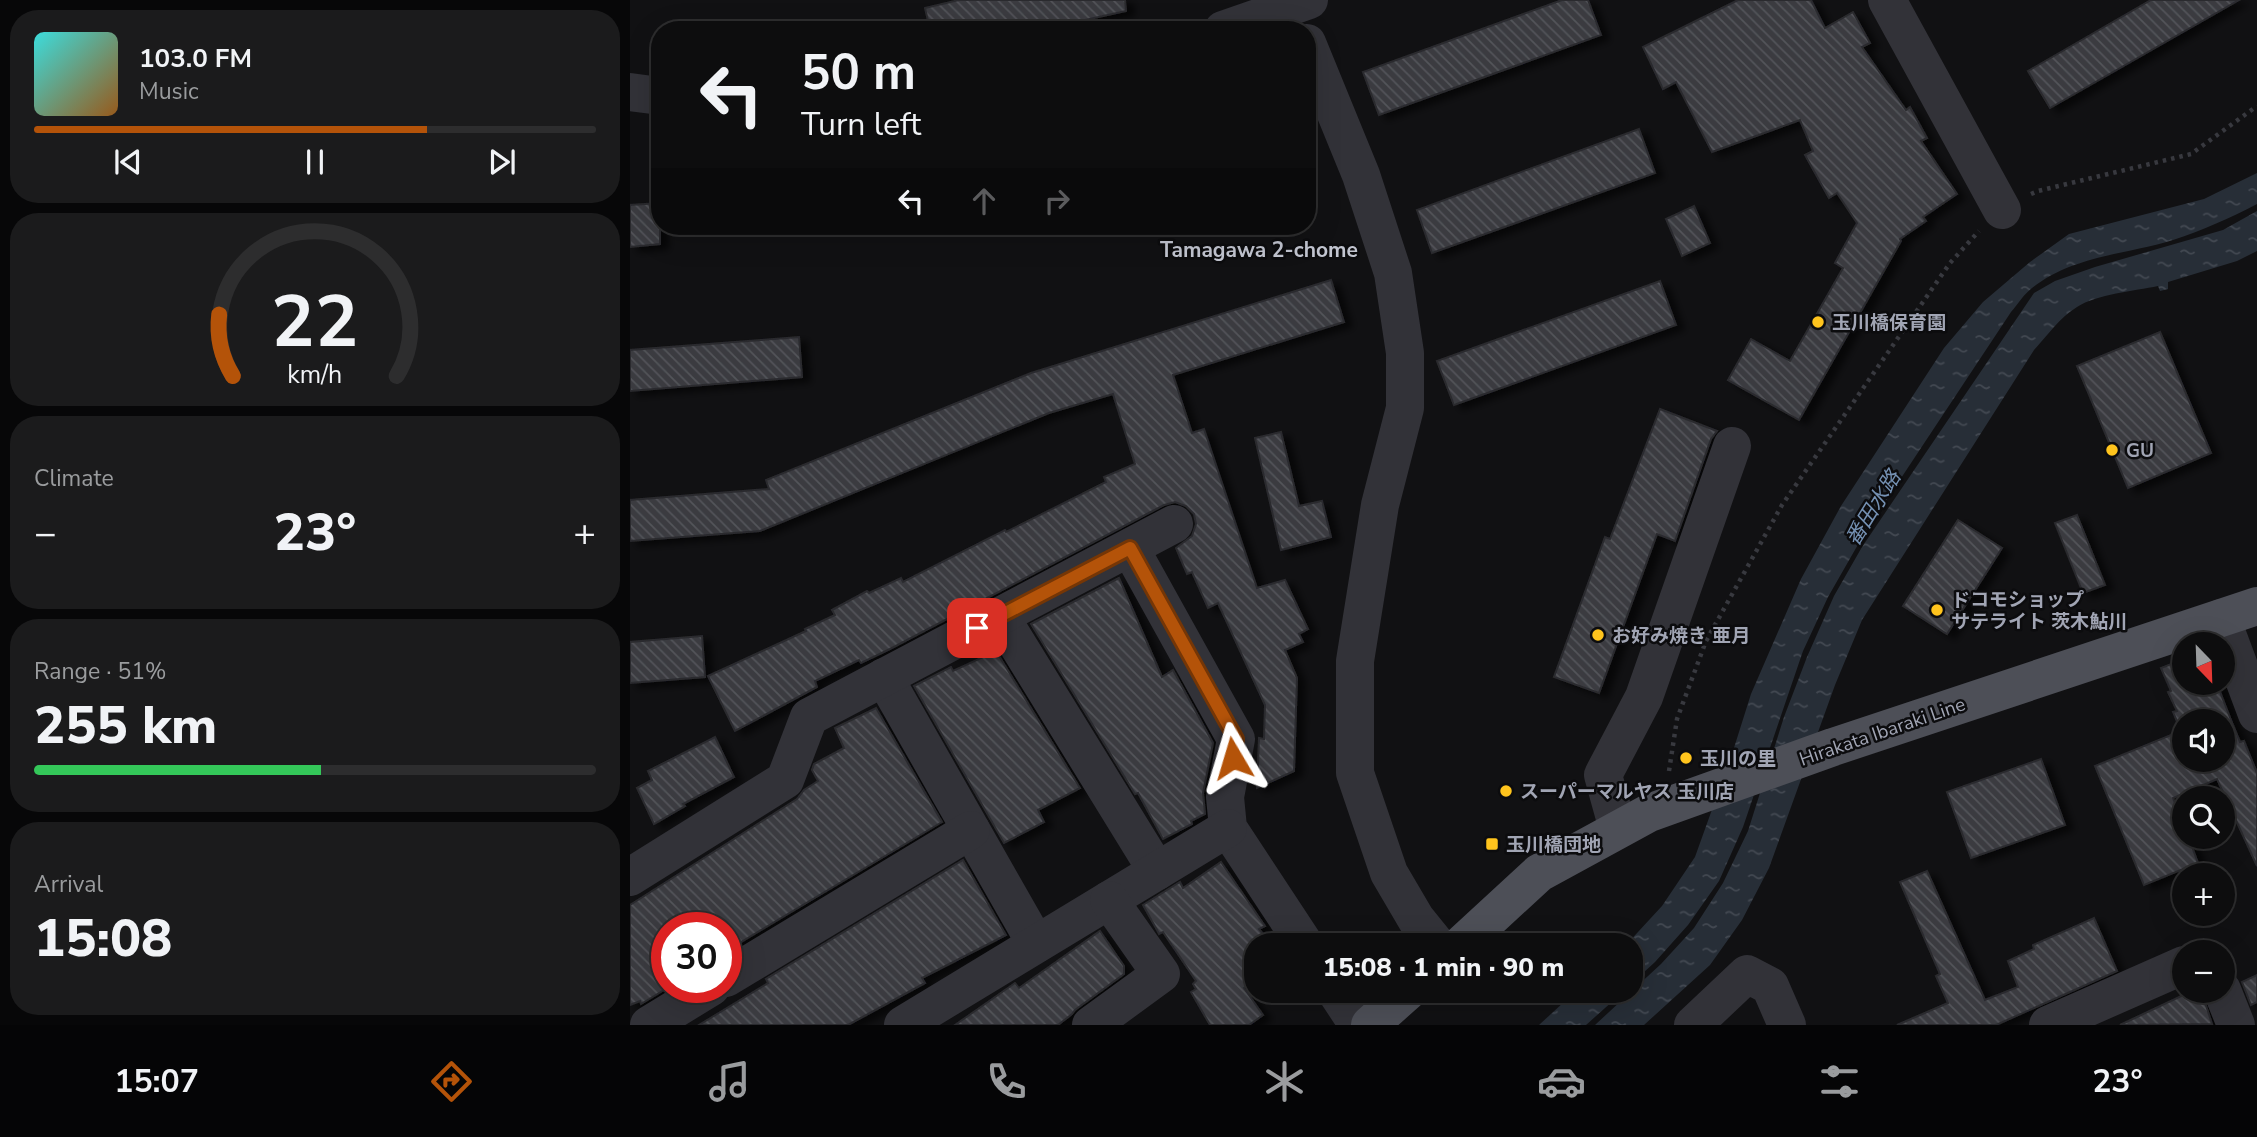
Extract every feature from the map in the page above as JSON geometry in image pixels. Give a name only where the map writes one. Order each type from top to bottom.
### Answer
[{"type":"main road","name":"Hirakata Ibaraki Line","points":[[1474,933],[1539,873],[1618,829],[1682,800],[2257,606]]},
{"type":"main road","points":[[1370,1025],[1395,1003]]},
{"type":"street","points":[[1887,0],[2001,210]]},
{"type":"street","points":[[1262,21],[1301,12]]},
{"type":"street","points":[[1316,65],[1361,175],[1393,273],[1405,353],[1405,408],[1380,505],[1355,661],[1355,773],[1389,873],[1427,933]]},
{"type":"street","points":[[630,92],[651,95]]},
{"type":"street","points":[[1618,829],[1604,775],[1644,697],[1732,446]]},
{"type":"street","points":[[630,877],[785,780],[809,717],[1174,524]]},
{"type":"street","points":[[1130,548],[1236,739],[1225,797],[1227,828],[1297,933]]},
{"type":"street","points":[[1000,616],[1157,871]]},
{"type":"street","points":[[2221,618],[2257,714]]},
{"type":"street","points":[[884,677],[1035,944]]},
{"type":"street","points":[[903,1025],[1227,828]]},
{"type":"street","points":[[742,968],[971,830]]},
{"type":"street","points":[[1091,1025],[1161,974],[1109,900]]},
{"type":"street","points":[[2048,1025],[2172,970]]},
{"type":"street","points":[[1693,1025],[1747,974],[1770,986],[1787,1025]]},
{"type":"street","points":[[649,1025],[685,1003]]},
{"type":"street","points":[[1344,1003],[1358,1025]]},
{"type":"street","points":[[2227,1003],[2236,1025]]},
{"type":"path","points":[[1682,800],[1669,772],[1677,719],[1706,641],[1782,505],[1950,263],[2001,210],[2038,191],[2191,154],[2257,106]]},
{"type":"water","name":"番田水路","points":[[2257,173],[2257,204],[2173,240],[2100,257],[2065,269],[2032,288],[2011,312],[1864,534],[1828,597],[1803,651],[1743,827],[1719,881],[1688,925],[1643,973],[1643,933],[1637,933],[1662,906],[1695,857],[1751,694],[1801,579],[1841,506],[1944,348],[1983,302],[2030,262],[2069,234],[2204,199]]},
{"type":"water","points":[[2257,211],[2257,251],[2237,261],[2168,282],[2168,289],[2160,291],[2158,286],[2105,296],[2085,303],[2065,316],[2034,350],[1862,620],[1835,685],[1769,868],[1742,920],[1710,965],[1644,1025],[1595,1025],[1619,1003],[1643,1003],[1643,981],[1694,928],[1723,883],[1748,831],[1784,717],[1834,596],[1862,547],[2034,293],[2055,281],[2095,267],[2223,230]]},
{"type":"water","points":[[1563,1003],[1611,1003],[1586,1025],[1539,1025]]},
{"type":"building","points":[[959,0],[1125,0],[1126,11],[1081,21],[928,21],[925,8]]},
{"type":"building","points":[[1562,0],[1588,0],[1601,35],[1379,115],[1363,72]]},
{"type":"building","points":[[1738,0],[1811,0],[1825,28],[1853,12],[1870,43],[1862,47],[1906,110],[1910,107],[1927,138],[1921,141],[1957,194],[1923,217],[1926,221],[1900,239],[1799,420],[1728,380],[1751,339],[1790,361],[1843,268],[1835,263],[1857,223],[1837,193],[1829,198],[1805,155],[1813,151],[1800,120],[1712,152],[1676,82],[1663,89],[1643,47]]},
{"type":"building","points":[[2151,0],[2239,0],[2050,108],[2028,71]]},
{"type":"building","points":[[1639,129],[1655,173],[1432,253],[1417,210]]},
{"type":"building","points":[[651,204],[651,235],[660,235],[660,244],[630,247],[630,205]]},
{"type":"building","points":[[1694,206],[1710,243],[1682,256],[1666,219]]},
{"type":"building","points":[[1331,280],[1344,322],[1173,375],[1192,433],[1204,429],[1257,588],[1285,580],[1308,629],[1299,634],[1303,642],[1285,650],[1297,678],[1294,771],[1257,788],[1259,738],[1264,739],[1265,705],[1218,603],[1208,608],[1192,572],[1187,574],[1176,548],[1192,536],[1196,524],[1194,514],[1186,506],[1175,502],[1164,505],[890,649],[815,681],[817,687],[735,731],[708,676],[806,631],[805,629],[835,615],[832,610],[867,591],[869,593],[901,578],[903,582],[1106,482],[1104,477],[1135,464],[1113,394],[1049,413],[760,531],[630,541],[630,500],[769,489],[766,480],[1031,373]]},
{"type":"building","points":[[1660,281],[1676,325],[1454,405],[1437,361]]},
{"type":"building","points":[[2160,332],[2211,453],[2128,488],[2077,366]]},
{"type":"building","points":[[799,337],[802,377],[630,391],[630,350]]},
{"type":"building","points":[[1660,409],[1717,431],[1711,439],[1675,541],[1657,534],[1599,693],[1554,677],[1605,537],[1610,539]]},
{"type":"building","points":[[1281,432],[1299,506],[1322,501],[1331,537],[1281,550],[1255,438]]},
{"type":"building","points":[[2077,515],[2105,585],[2083,593],[2055,523]]},
{"type":"building","points":[[1958,520],[2002,548],[1947,634],[1903,606]]},
{"type":"building","points":[[1119,578],[1162,677],[1173,670],[1213,743],[1203,793],[1205,814],[1163,839],[1138,793],[1135,794],[1031,624]]},
{"type":"building","points":[[702,636],[705,677],[630,683],[630,642]]},
{"type":"building","points":[[996,651],[1080,788],[1038,810],[1044,822],[1004,843],[914,686],[951,667],[953,671]]},
{"type":"building","points":[[2172,664],[2172,695],[2221,695],[2227,709],[2176,709],[2168,692],[2171,691],[2161,668]]},
{"type":"building","points":[[876,708],[942,822],[742,941],[742,912],[651,912],[651,998],[641,1004],[640,1001],[630,1005],[630,905],[797,799],[804,790],[818,781],[812,770],[814,764],[844,748],[835,728]]},
{"type":"building","points":[[2235,729],[2240,742],[2244,741],[2257,773],[2257,866],[2235,818],[2235,786],[2220,786],[2217,779],[2201,786],[2172,786],[2172,849],[2193,849],[2198,863],[2172,863],[2172,874],[2144,885],[2095,766],[2172,735],[2172,772],[2235,772]]},
{"type":"building","points":[[715,737],[734,777],[683,804],[685,806],[654,824],[637,788],[652,780],[648,771]]},
{"type":"building","points":[[2041,759],[2065,825],[1971,858],[1947,792]]},
{"type":"building","points":[[963,860],[1006,935],[922,978],[925,983],[848,1025],[699,1025],[735,1003],[742,1003],[742,999],[768,983],[766,979]]},
{"type":"building","points":[[1221,862],[1265,926],[1259,929],[1262,933],[1244,933],[1244,1003],[1255,1003],[1263,1015],[1249,1025],[1210,1025],[1191,992],[1196,989],[1193,984],[1196,981],[1163,932],[1159,934],[1143,905],[1180,882],[1183,888]]},
{"type":"building","points":[[1927,871],[1985,1000],[2018,987],[2008,961],[2034,949],[2033,945],[2094,918],[2117,971],[1996,1025],[1897,1025],[1948,1003],[1936,976],[1940,974],[1900,882]]},
{"type":"building","points":[[1100,931],[1124,966],[1124,974],[1058,1025],[955,1025],[1015,983],[1019,988]]},
{"type":"building","points":[[2257,975],[2257,1002],[2251,1005],[2242,982]]},
{"type":"building","points":[[2172,1000],[2172,1003],[2205,1003],[2212,1024],[2120,1025]]},
{"type":"place","name":"玉川橋保育園","points":[[1818,322]]},
{"type":"place","name":"GU","points":[[2112,450]]},
{"type":"place","name":"ドコモショップ サテライト 茨木鮎川","points":[[1937,610]]},
{"type":"place","name":"お好み焼き 亜月","points":[[1598,635]]},
{"type":"place","name":"玉川の里","points":[[1686,758]]},
{"type":"place","name":"スーパーマルヤス 玉川店","points":[[1506,791]]},
{"type":"place","name":"玉川橋団地","points":[[1492,844]]},
{"type":"district","name":"Tamagawa 2-chome","points":[[1259,250]]},
{"type":"route","points":[[977,628],[1130,548],[1236,739],[1233,758]]}]
